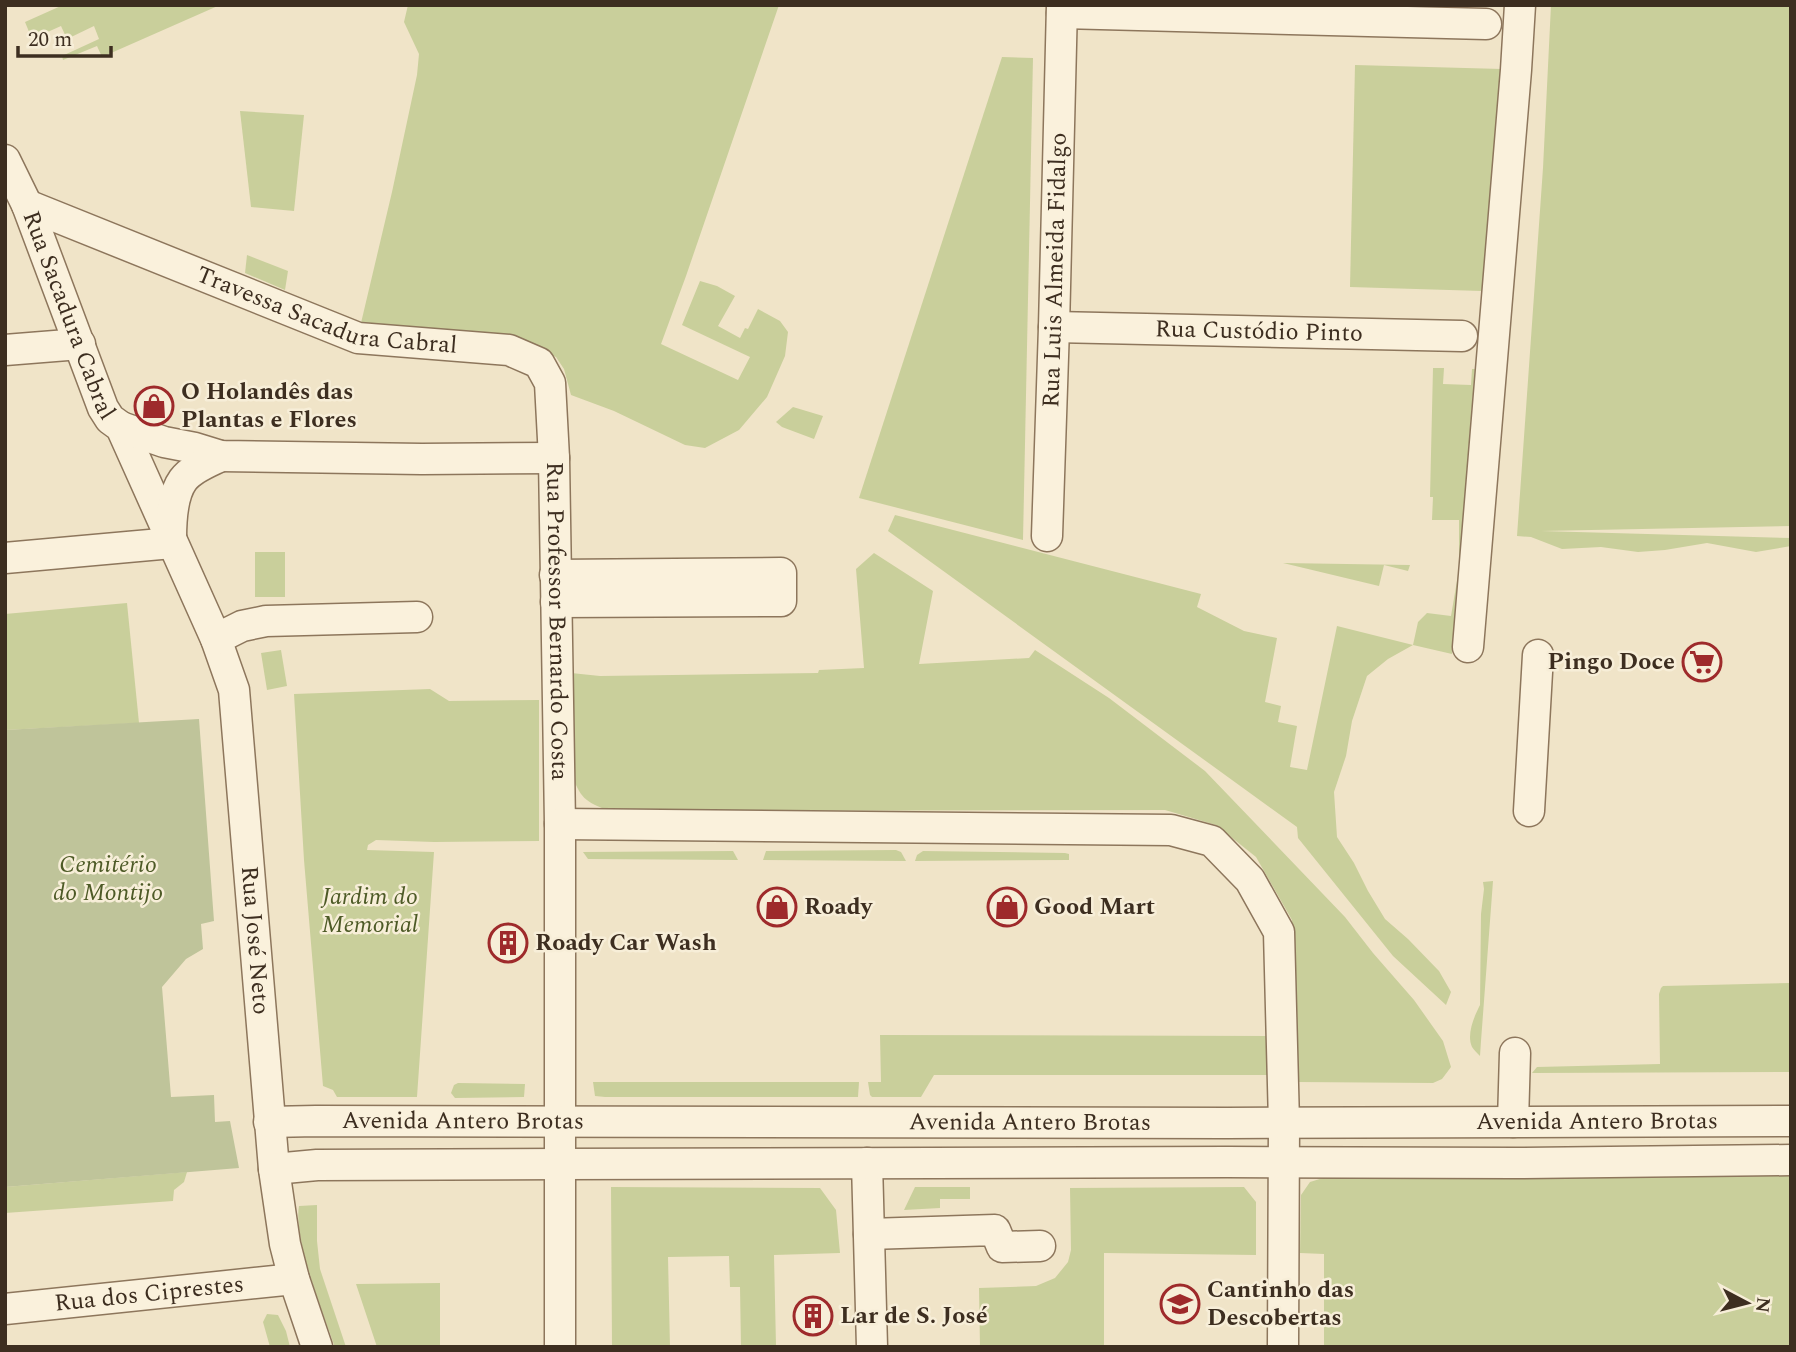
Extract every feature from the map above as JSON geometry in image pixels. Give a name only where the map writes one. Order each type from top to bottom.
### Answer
[{"type":"street","points":[[1468,647],[1520,5]]},
{"type":"street","points":[[1062,9],[1486,24]]},
{"type":"street","name":"Rua Luis Almeida Fidalgo","points":[[1047,536],[1062,9]]},
{"type":"street","name":"Rua Sacadura Cabral","points":[[5,160],[27,205],[103,408],[110,419],[121,427],[172,543]]},
{"type":"street","name":"Travessa Sacadura Cabral","points":[[27,205],[358,338],[509,350],[539,362],[550,383],[554,458]]},
{"type":"street","name":"Rua Custódio Pinto","points":[[1054,327],[1462,336]]},
{"type":"street","points":[[5,350],[80,344]]},
{"type":"street","name":"Rua Professor Bernardo Costa","points":[[121,427],[164,442],[221,456],[554,458],[560,824],[561,1347]]},
{"type":"street","points":[[5,558],[172,543],[171,518],[183,480],[221,456]]},
{"type":"street","name":"Rua José Neto","points":[[172,543],[216,639],[234,690],[274,1169],[285,1244],[317,1347]]},
{"type":"street","points":[[781,573],[781,601],[555,589],[781,573]]},
{"type":"street","points":[[216,639],[242,626],[266,621],[417,617]]},
{"type":"street","points":[[1529,811],[1538,655]]},
{"type":"street","points":[[560,824],[1171,830],[1212,841],[1250,880],[1279,932],[1284,1123],[1283,1347]]},
{"type":"street","points":[[1513,1122],[1515,1053]]},
{"type":"street","name":"Avenida Antero Brotas","points":[[269,1122],[1791,1121]]},
{"type":"street","name":"Avenida Antero Brotas","points":[[274,1169],[317,1166],[561,1164],[1515,1163],[1791,1160]]},
{"type":"street","points":[[867,1163],[872,1347]]},
{"type":"street","points":[[869,1234],[995,1230],[1002,1247],[1040,1246]]},
{"type":"street","name":"Rua dos Ciprestes","points":[[5,1309],[294,1279]]},
{"type":"green space","points":[[63,5],[220,5],[102,57],[97,46],[63,60],[62,56],[99,39],[94,26],[67,39],[61,26],[32,39],[25,22]]},
{"type":"green space","points":[[408,5],[779,5],[661,344],[738,380],[750,357],[682,325],[700,281],[717,286],[735,296],[718,326],[740,338],[758,309],[780,321],[788,332],[785,356],[767,397],[739,430],[705,448],[685,445],[614,411],[571,395],[564,369],[556,357],[499,335],[361,323],[417,75],[419,54],[404,22]]},
{"type":"green space","points":[[1551,5],[1791,5],[1791,526],[1541,531],[1791,538],[1791,546],[1756,552],[1707,543],[1638,552],[1601,547],[1562,549],[1531,537],[1517,536],[1543,168]]},
{"type":"green space","points":[[1002,57],[1033,58],[1023,540],[859,498]]},
{"type":"green space","points":[[1355,65],[1502,69],[1482,291],[1350,287]]},
{"type":"green space","points":[[240,111],[304,115],[294,211],[251,207]]},
{"type":"green space","points":[[247,255],[288,271],[285,290],[245,273]]},
{"type":"green space","points":[[1433,368],[1444,368],[1443,384],[1471,385],[1472,369],[1475,369],[1459,567],[1459,520],[1432,520],[1433,497],[1430,497]]},
{"type":"green space","points":[[793,407],[823,416],[814,439],[782,427],[776,422]]},
{"type":"green space","points":[[895,515],[1201,594],[1197,607],[1244,631],[1277,638],[1265,702],[1281,706],[1278,722],[1297,726],[1290,767],[1307,770],[1337,626],[1413,645],[1388,659],[1367,676],[1352,721],[1346,756],[1334,792],[1337,837],[1385,919],[1439,971],[1451,992],[1446,1005],[1393,956],[1298,838],[1297,827],[888,531]]},
{"type":"green space","points":[[255,552],[285,552],[285,597],[255,597]]},
{"type":"green space","points":[[874,553],[933,591],[919,664],[1029,658],[1035,650],[1109,698],[1205,771],[1345,917],[1414,1000],[1443,1041],[1451,1067],[1442,1079],[1433,1083],[1297,1082],[1292,920],[1256,857],[1216,825],[1165,810],[610,811],[584,798],[571,772],[571,673],[600,676],[818,673],[819,670],[864,668],[856,569]]},
{"type":"green space","points":[[1283,563],[1410,565],[1408,571],[1384,565],[1379,586]]},
{"type":"green space","points":[[1459,571],[1452,654],[1413,645],[1418,622],[1427,613],[1451,616]]},
{"type":"green space","points":[[127,603],[139,723],[5,730],[5,614]]},
{"type":"green space","points":[[281,650],[287,686],[267,690],[261,653]]},
{"type":"green space","name":"Jardim do Memorial","points":[[430,689],[449,701],[539,700],[539,841],[376,840],[368,845],[367,850],[434,852],[417,1097],[337,1097],[333,1090],[323,1086],[304,860],[294,694]]},
{"type":"green space","name":"Cemitério do Montijo","points":[[199,719],[214,921],[201,924],[203,949],[186,959],[162,987],[171,1097],[214,1095],[215,1122],[230,1121],[239,1168],[5,1187],[5,730]]},
{"type":"green space","points":[[733,851],[738,860],[588,859],[583,852]]},
{"type":"green space","points":[[766,851],[901,852],[906,861],[763,860]]},
{"type":"green space","points":[[923,851],[1065,853],[1069,854],[1069,860],[915,861],[917,855]]},
{"type":"green space","points":[[1493,881],[1480,1056],[1472,1047],[1470,1036],[1480,1005],[1483,882]]},
{"type":"green space","points":[[1791,983],[1791,1072],[1532,1073],[1537,1067],[1660,1064],[1659,994],[1663,986]]},
{"type":"green space","points":[[880,1035],[1269,1036],[1271,1075],[934,1075],[921,1097],[872,1097],[868,1082],[881,1082]]},
{"type":"green space","points":[[593,1082],[859,1082],[858,1097],[605,1097],[595,1096]]},
{"type":"green space","points":[[525,1084],[524,1097],[455,1098],[451,1093],[454,1085]]},
{"type":"green space","points":[[187,1172],[184,1182],[174,1190],[173,1201],[5,1213],[5,1187]]},
{"type":"green space","points":[[1791,1176],[1791,1347],[1324,1347],[1324,1254],[1300,1253],[1301,1195],[1310,1182],[1323,1178]]},
{"type":"green space","points":[[611,1187],[820,1188],[836,1210],[840,1253],[774,1255],[776,1346],[746,1347],[741,1347],[740,1287],[730,1287],[729,1256],[668,1257],[670,1347],[612,1347]]},
{"type":"green space","points":[[915,1187],[970,1187],[970,1199],[940,1199],[940,1208],[904,1210]]},
{"type":"green space","points":[[1244,1187],[1256,1202],[1256,1255],[1104,1253],[1104,1347],[980,1347],[979,1288],[1036,1286],[1055,1278],[1068,1262],[1071,1250],[1070,1188]]},
{"type":"green space","points":[[317,1205],[320,1269],[346,1347],[335,1347],[310,1276],[300,1237],[299,1206]]},
{"type":"green space","points":[[440,1283],[440,1347],[377,1347],[356,1284]]},
{"type":"green space","points":[[267,1314],[278,1315],[290,1347],[270,1347],[263,1322]]},
{"type":"place","name":"O Holandês das Plantas e Flores","points":[[154,406]]},
{"type":"place","name":"Pingo Doce","points":[[1702,662]]},
{"type":"place","name":"Roady","points":[[777,907]]},
{"type":"place","name":"Good Mart","points":[[1007,907]]},
{"type":"place","name":"Roady Car Wash","points":[[508,943]]},
{"type":"place","name":"Cantinho das Descobertas","points":[[1180,1304]]},
{"type":"place","name":"Lar de S. José","points":[[813,1316]]}]
